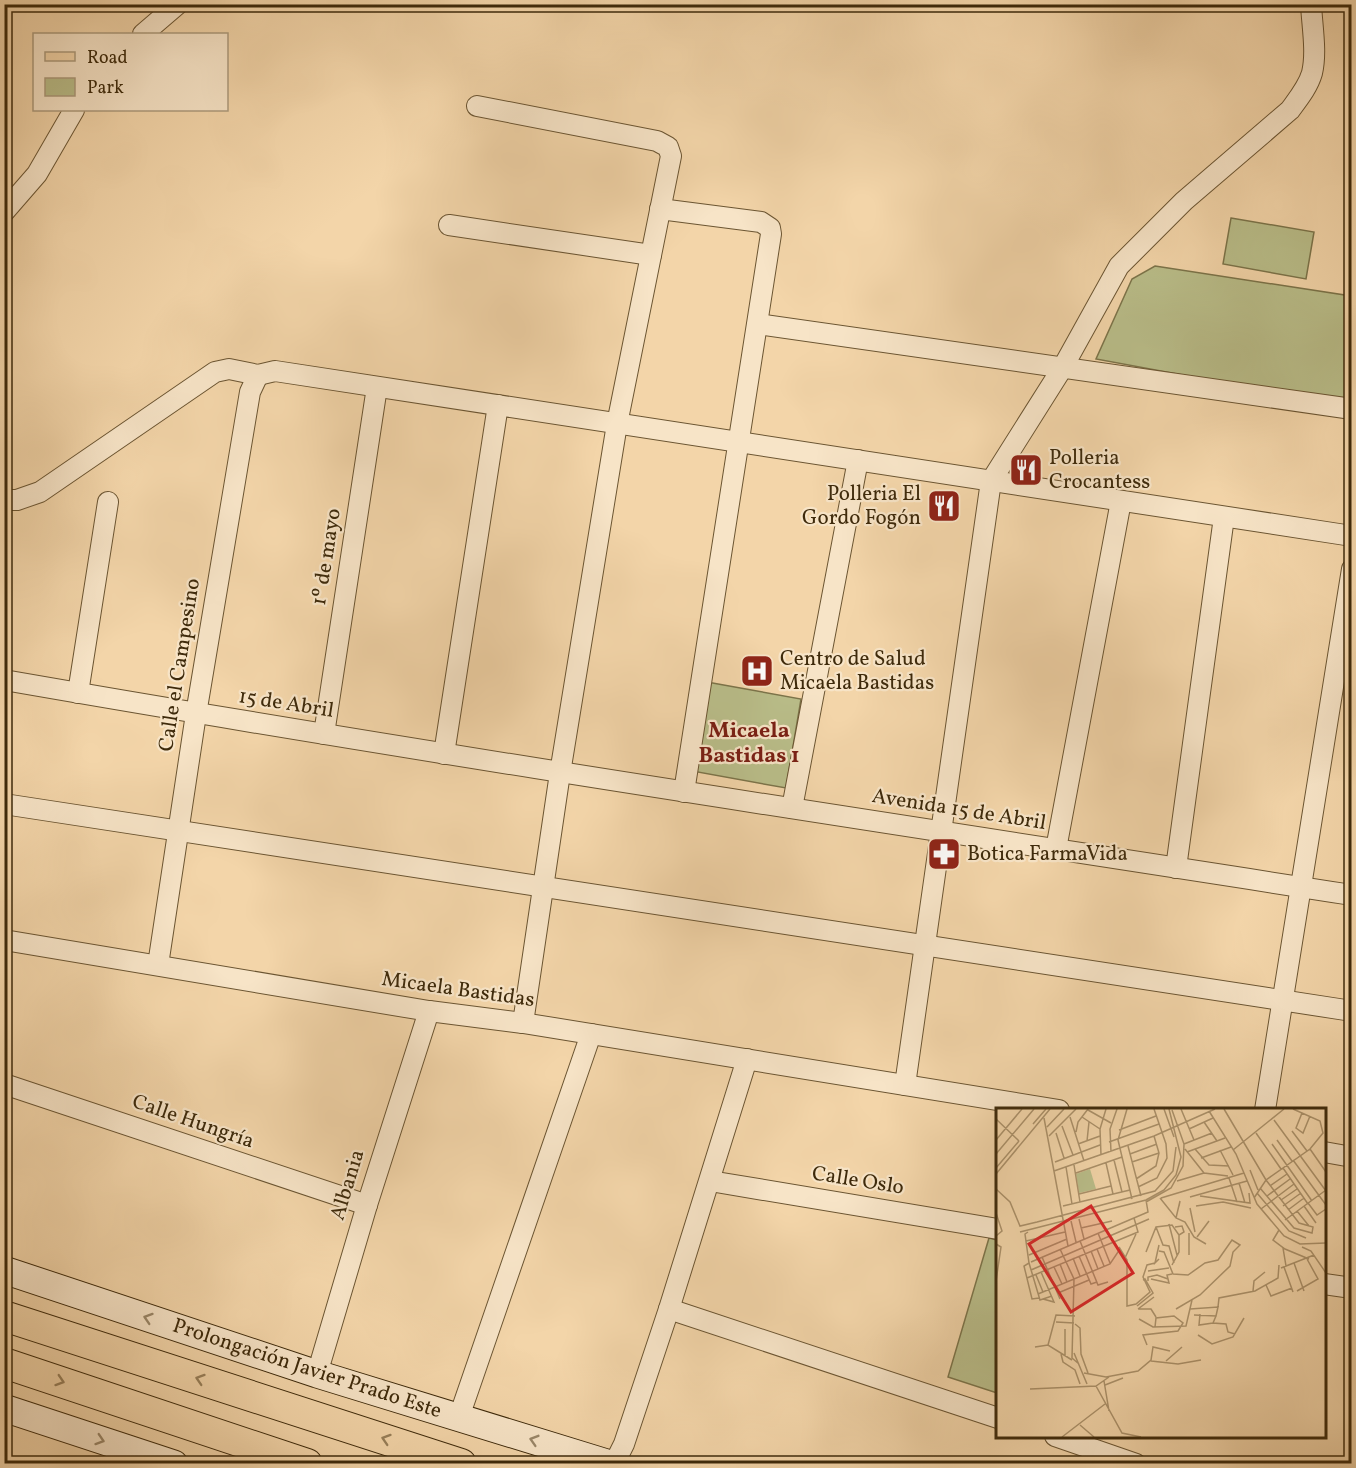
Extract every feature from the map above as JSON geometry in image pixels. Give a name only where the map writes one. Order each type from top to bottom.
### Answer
[{"type":"main road","name":"Prolongación Javier Prado Este","points":[[4,1316],[461,1464]]},
{"type":"main road","points":[[4,1363],[307,1464]]},
{"type":"street","points":[[144,33],[178,4]]},
{"type":"street","points":[[905,1085],[990,481],[1063,367],[1119,266],[1184,201],[1290,110],[1302,94],[1312,73],[1311,4]]},
{"type":"street","points":[[477,106],[663,143],[668,147],[671,156],[617,424],[560,773],[523,1023]]},
{"type":"street","points":[[4,212],[37,174],[73,111]]},
{"type":"street","points":[[660,209],[761,222],[770,228],[771,238],[684,792]]},
{"type":"street","points":[[449,225],[651,255]]},
{"type":"street","points":[[758,324],[1352,409]]},
{"type":"street","points":[[4,500],[17,500],[40,492],[215,372],[229,369],[258,375],[275,371],[1352,536]]},
{"type":"street","name":"Calle el Campesino","points":[[158,965],[177,831],[250,392],[258,375]]},
{"type":"street","name":"1º de mayo","points":[[324,734],[377,387]]},
{"type":"street","points":[[444,754],[498,405]]},
{"type":"street","points":[[792,808],[858,460]]},
{"type":"street","points":[[1056,849],[1121,501]]},
{"type":"street","points":[[78,693],[108,502]]},
{"type":"street","points":[[1176,868],[1224,517]]},
{"type":"street","points":[[1265,1108],[1352,569]]},
{"type":"street","name":"15 de Abril","points":[[4,680],[196,714],[560,773]]},
{"type":"street","name":"Avenida 15 de Abril","points":[[560,773],[1352,895]]},
{"type":"street","points":[[4,804],[1352,1011]]},
{"type":"street","name":"Micaela Bastidas","points":[[4,940],[429,1011],[523,1023],[1047,1108]]},
{"type":"street","name":"Albania","points":[[316,1374],[429,1011]]},
{"type":"street","points":[[459,1417],[591,1034]]},
{"type":"street","points":[[612,1464],[624,1444],[669,1309],[747,1059]]},
{"type":"street","name":"Calle Hungría","points":[[4,1084],[367,1205]]},
{"type":"street","points":[[1326,1152],[1352,1156]]},
{"type":"street","name":"Calle Oslo","points":[[710,1181],[996,1229]]},
{"type":"street","name":"Prolongación Javier Prado Este","points":[[4,1270],[316,1374],[612,1464]]},
{"type":"street","points":[[1326,1284],[1352,1288]]},
{"type":"street","points":[[669,1309],[996,1417]]},
{"type":"street","points":[[4,1408],[174,1464]]},
{"type":"street","points":[[1058,1438],[1136,1464]]},
{"type":"green space","points":[[1231,218],[1314,232],[1306,279],[1223,264]]},
{"type":"green space","points":[[1155,266],[1351,296],[1351,406],[1096,359],[1132,279]]},
{"type":"green space","points":[[707,682],[801,699],[786,788],[692,771]]},
{"type":"green space","points":[[989,1238],[996,1240],[996,1393],[948,1377]]},
{"type":"place","name":"Polleria Crocantess","points":[[1026,470]]},
{"type":"place","name":"Polleria El Gordo Fogón","points":[[944,506]]},
{"type":"place","name":"Centro de Salud Micaela Bastidas","points":[[757,671]]},
{"type":"place","name":"Botica FarmaVida","points":[[944,854]]},
{"type":"district","name":"Micaela Bastidas 1","points":[[749,744]]}]
